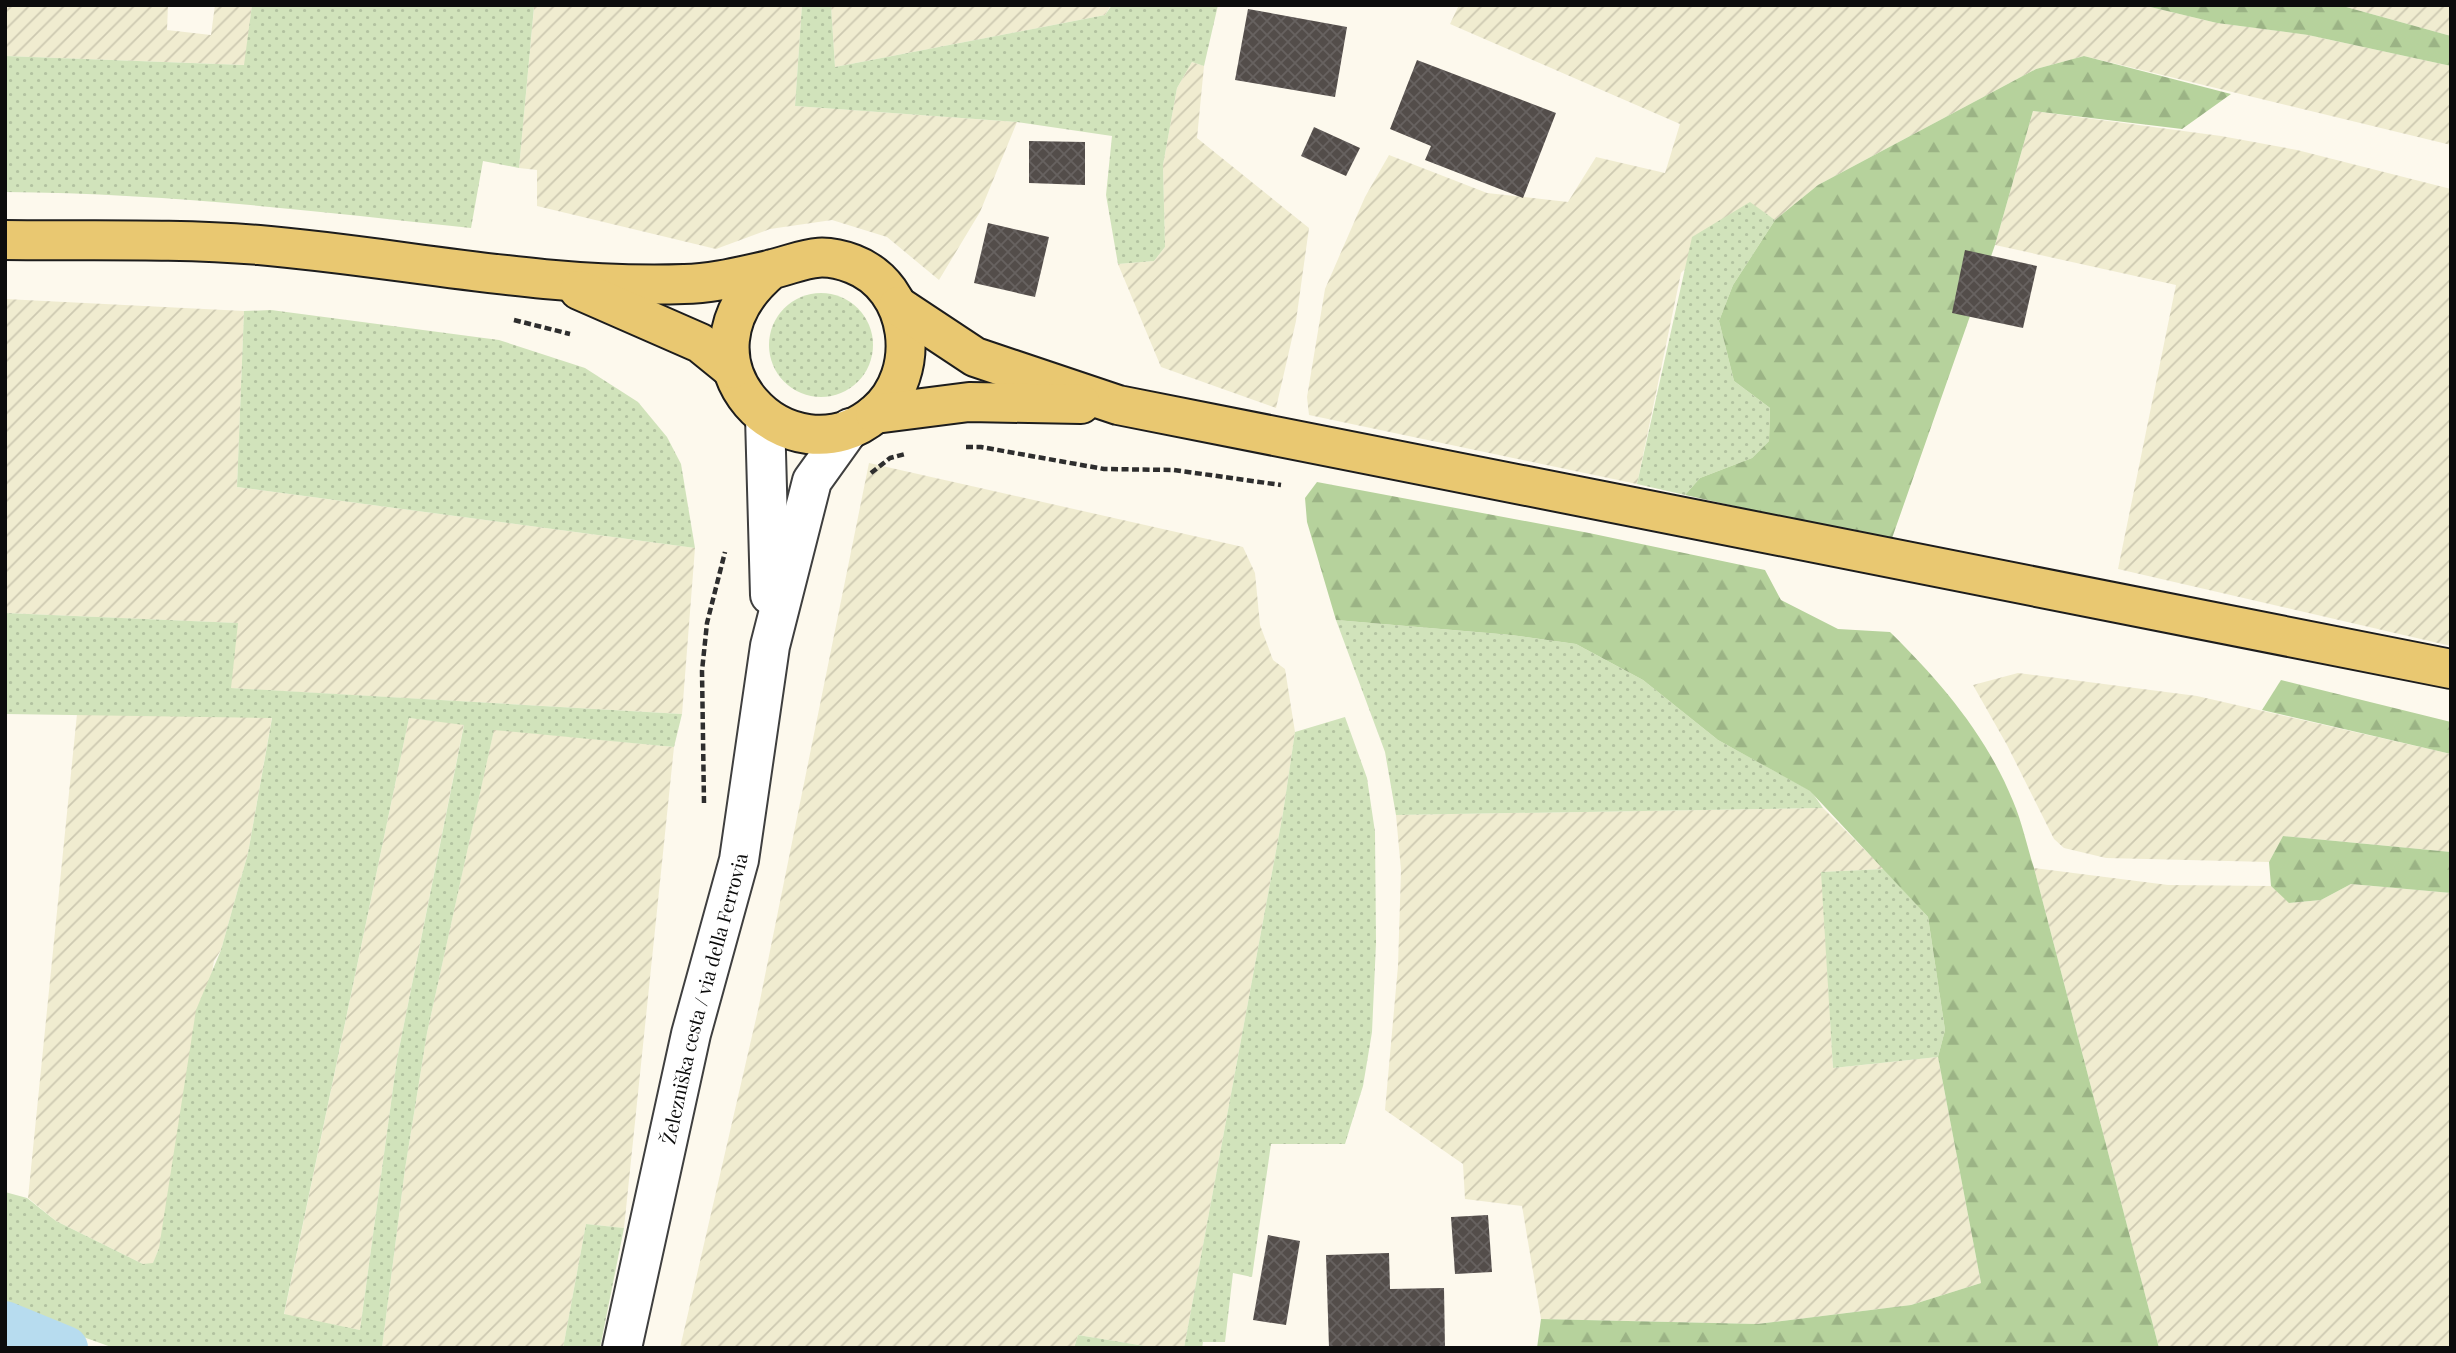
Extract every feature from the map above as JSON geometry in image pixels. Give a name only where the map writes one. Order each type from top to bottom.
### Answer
[{"type":"main road","points":[[5,240],[256,244],[561,282],[687,285],[772,269],[799,258],[828,257],[856,265],[880,282],[898,306],[975,357],[1118,405],[2451,668]]},
{"type":"main road","points":[[772,269],[750,287],[735,313],[729,341],[732,369],[744,395],[765,417],[791,430],[821,435],[863,421],[968,402],[1118,405]]},
{"type":"main road","points":[[561,282],[700,343],[732,369]]},
{"type":"main road","points":[[863,421],[895,391],[905,363],[906,334],[898,306]]},
{"type":"street","name":"Železniška cesta / via della Ferrovia","points":[[765,417],[771,646]]},
{"type":"street","name":"Železniška cesta / via della Ferrovia","points":[[622,1348],[691,1034],[739,860],[771,646],[812,481],[863,421]]},
{"type":"path","points":[[510,320],[573,335]]},
{"type":"path","points":[[956,447],[981,446],[1104,469],[1186,471],[1281,485]]},
{"type":"path","points":[[865,478],[890,458],[911,453]]},
{"type":"path","points":[[707,815],[702,792],[705,722],[702,671],[707,623],[726,549]]},
{"type":"shaded area","points":[[5,5],[168,5],[167,30],[211,35],[215,5],[252,5],[245,65],[5,56]]},
{"type":"shaded area","points":[[484,5],[802,5],[795,106],[1017,122],[980,212],[939,280],[887,237],[832,220],[770,229],[716,249],[537,206],[537,170],[519,168],[534,8]]},
{"type":"shaded area","points":[[831,5],[1111,5],[1105,15],[835,67]]},
{"type":"shaded area","points":[[1459,5],[2142,5],[2217,23],[2308,35],[2451,66],[2451,145],[2084,56],[2036,69],[1818,185],[1775,220],[1750,203],[1681,273],[1637,484],[1309,415],[1307,397],[1325,289],[1365,197],[1389,155],[1487,193],[1568,202],[1596,157],[1665,173],[1680,124],[1450,24]]},
{"type":"shaded area","points":[[2339,5],[2451,5],[2451,36]]},
{"type":"shaded area","points":[[1192,62],[1204,66],[1197,138],[1309,228],[1296,321],[1276,408],[1161,367],[1118,264],[1154,261],[1165,247],[1163,165],[1177,88]]},
{"type":"shaded area","points":[[2033,111],[2221,136],[2297,150],[2451,189],[2451,646],[2118,569],[2176,285],[1995,245]]},
{"type":"shaded area","points":[[5,299],[244,311],[237,487],[695,548],[682,714],[230,688],[237,623],[5,613]]},
{"type":"shaded area","points":[[869,463],[1243,547],[1255,573],[1260,625],[1273,660],[1285,669],[1295,732],[1283,813],[1184,1348],[1157,1348],[1078,1335],[1074,1348],[680,1348],[758,1010]]},
{"type":"shaded area","points":[[2018,673],[2197,696],[2451,754],[2451,852],[2283,836],[2269,862],[2106,858],[2064,848],[2054,839],[2007,745],[1973,685]]},
{"type":"shaded area","points":[[77,714],[272,717],[248,853],[221,950],[214,961],[159,1248],[153,1264],[143,1264],[56,1221],[28,1198]]},
{"type":"shaded area","points":[[409,718],[464,724],[397,1059],[360,1330],[284,1315]]},
{"type":"shaded area","points":[[494,729],[674,747],[624,1228],[586,1224],[563,1348],[382,1348],[405,1169],[427,1033]]},
{"type":"shaded area","points":[[1823,808],[1884,869],[1822,872],[1833,1068],[1938,1057],[1981,1283],[1911,1305],[1757,1324],[1541,1319],[1522,1206],[1465,1199],[1463,1164],[1385,1110],[1398,966],[1401,870],[1396,815]]},
{"type":"shaded area","points":[[2034,868],[2168,885],[2271,886],[2290,903],[2321,900],[2351,884],[2451,893],[2451,1348],[2159,1348]]},
{"type":"green space","points":[[252,5],[534,7],[519,168],[483,161],[471,228],[180,199],[5,192],[5,56],[244,65]]},
{"type":"green space","points":[[802,5],[831,5],[835,67],[1105,15],[1112,5],[1218,5],[1204,66],[1192,62],[1177,88],[1163,165],[1165,247],[1154,261],[1118,264],[1106,195],[1112,136],[1017,122],[795,106]]},
{"type":"green space","points":[[2142,5],[2339,5],[2451,36],[2451,66],[2308,35],[2217,23]]},
{"type":"green space","points":[[2084,56],[2231,94],[2182,129],[2033,111],[1995,245],[1891,541],[1685,495],[1700,478],[1752,458],[1769,441],[1770,408],[1734,381],[1719,321],[1733,285],[1775,220],[1818,185],[2036,69]]},
{"type":"green space","points":[[1750,202],[1775,220],[1733,285],[1719,321],[1734,381],[1770,408],[1769,441],[1752,458],[1700,478],[1685,495],[1637,484],[1692,237]]},
{"type":"green space","points":[[821,293],[841,297],[864,316],[869,325],[873,345],[869,365],[850,388],[841,393],[821,397],[801,393],[778,374],[773,365],[769,345],[773,325],[792,302],[801,297]]},
{"type":"green space","points":[[271,310],[499,340],[585,368],[638,402],[667,437],[681,464],[695,548],[237,487],[244,311]]},
{"type":"green space","points":[[1317,482],[1589,533],[1765,570],[1781,600],[1838,629],[1890,632],[1909,651],[1944,690],[1976,732],[2002,777],[2016,809],[2034,868],[2159,1348],[1537,1348],[1541,1319],[1757,1324],[1911,1305],[1981,1283],[1938,1057],[1945,1030],[1928,917],[1810,791],[1718,740],[1643,680],[1576,644],[1511,635],[1336,620],[1307,522],[1305,498]]},
{"type":"green space","points":[[5,613],[238,623],[231,688],[682,714],[674,747],[494,730],[427,1033],[405,1169],[382,1348],[114,1348],[5,1309],[5,1192],[27,1198],[56,1221],[143,1264],[153,1263],[159,1248],[196,1010],[221,950],[248,853],[272,718],[5,714]],"holes":[[[409,718],[464,725],[397,1059],[360,1330],[284,1314]]]},
{"type":"green space","points":[[1336,620],[1511,635],[1576,644],[1643,680],[1718,740],[1811,791],[1823,808],[1396,815],[1385,752]]},
{"type":"green space","points":[[2281,680],[2451,722],[2451,754],[2262,710]]},
{"type":"green space","points":[[1345,717],[1367,778],[1375,832],[1376,943],[1372,1032],[1363,1086],[1345,1144],[1271,1144],[1252,1277],[1233,1273],[1225,1342],[1203,1342],[1202,1348],[1184,1348],[1283,813],[1295,732]]},
{"type":"green space","points":[[2283,836],[2451,852],[2451,893],[2351,884],[2321,900],[2289,903],[2271,886],[2269,862]]},
{"type":"green space","points":[[1884,869],[1928,917],[1945,1030],[1938,1057],[1833,1068],[1821,872]]},
{"type":"green space","points":[[586,1224],[624,1228],[600,1348],[563,1348]]},
{"type":"green space","points":[[1078,1335],[1157,1348],[1074,1348]]},
{"type":"building","points":[[1248,9],[1347,27],[1335,97],[1235,80]]},
{"type":"building","points":[[1417,60],[1556,113],[1523,198],[1425,160],[1431,146],[1390,129]]},
{"type":"building","points":[[1314,127],[1360,148],[1346,176],[1301,156]]},
{"type":"building","points":[[1029,141],[1085,142],[1085,185],[1029,183]]},
{"type":"building","points":[[988,223],[1049,237],[1035,297],[974,283]]},
{"type":"building","points":[[1965,250],[2037,266],[2023,328],[1952,313]]},
{"type":"building","points":[[1488,1215],[1492,1272],[1455,1274],[1451,1217]]},
{"type":"building","points":[[1268,1235],[1300,1241],[1286,1325],[1253,1320]]},
{"type":"building","points":[[1389,1253],[1390,1289],[1444,1288],[1445,1348],[1329,1348],[1326,1255]]},
{"type":"waterway","points":[[5,1323],[66,1348]]}]
